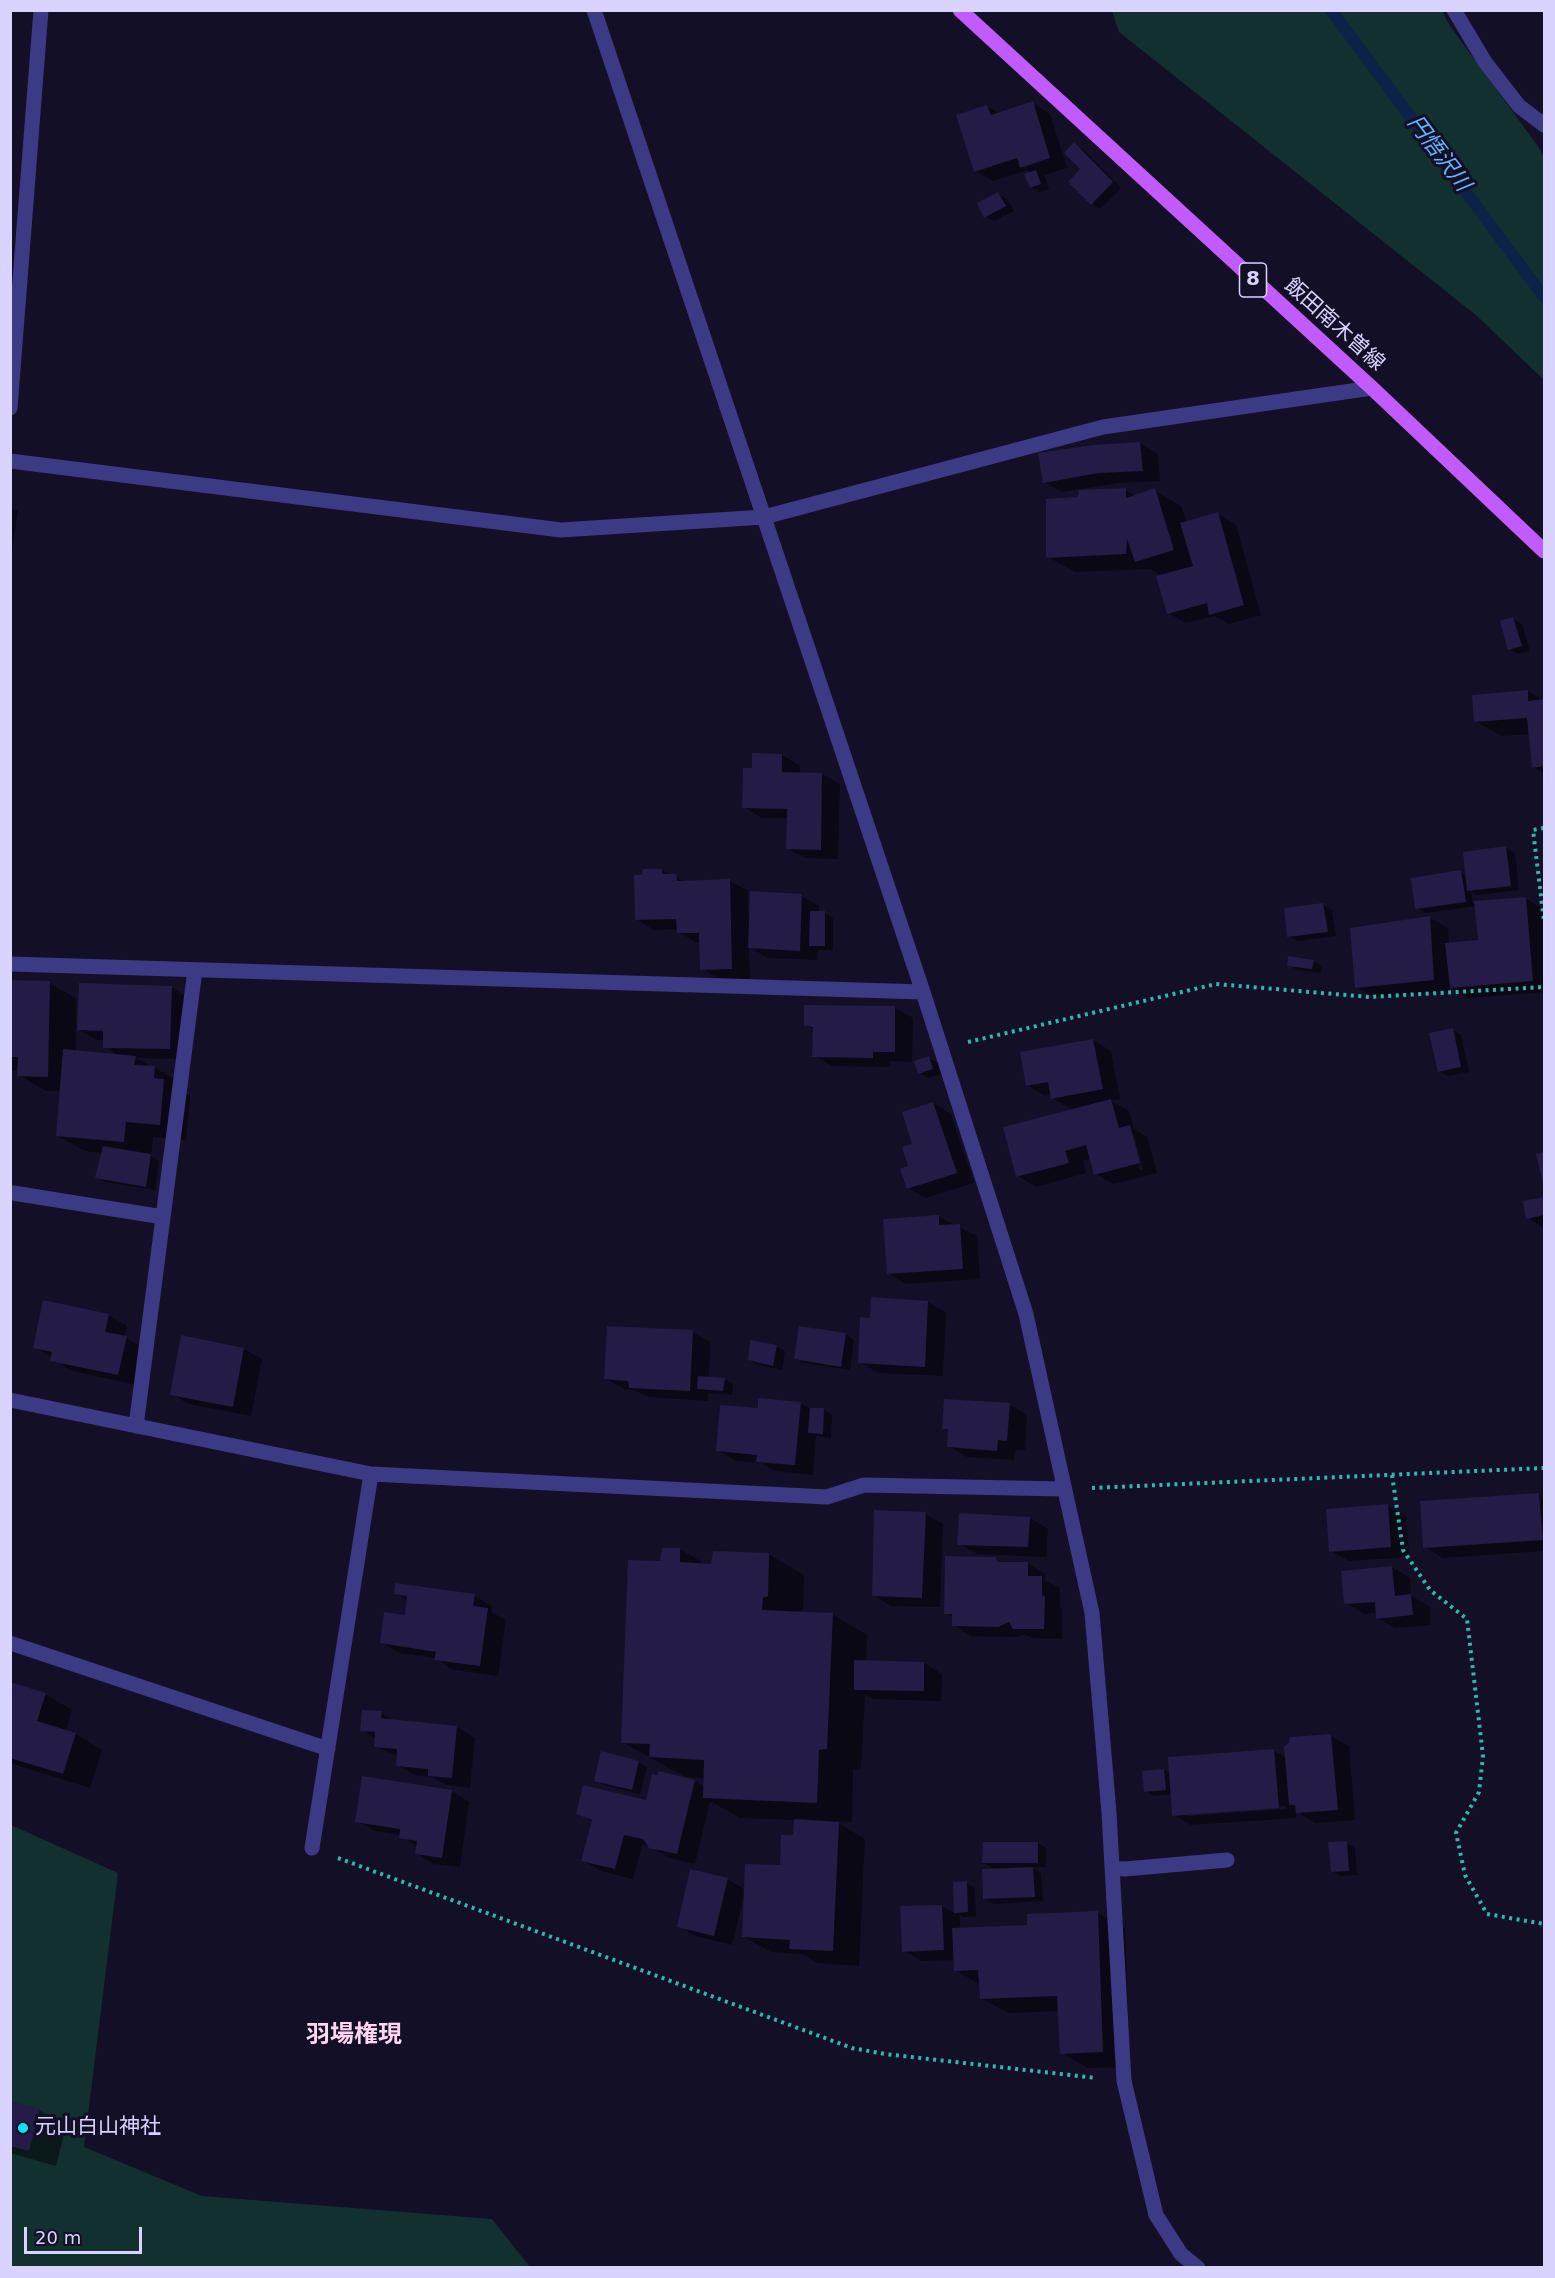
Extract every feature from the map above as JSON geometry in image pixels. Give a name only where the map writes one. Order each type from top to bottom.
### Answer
[{"type":"main road","name":"飯田南木曽線","points":[[960,10],[1372,388],[1545,551]]},
{"type":"street","points":[[10,408],[40,10]]},
{"type":"street","points":[[594,10],[923,992],[1026,1314],[1092,1613],[1112,1868],[1124,2081],[1155,2215],[1181,2254],[1197,2268]]},
{"type":"street","points":[[1454,10],[1485,62],[1519,106],[1545,125]]},
{"type":"street","points":[[10,461],[561,530],[764,517],[1103,427],[1372,388]]},
{"type":"street","points":[[10,964],[923,992]]},
{"type":"street","points":[[136,1426],[195,970]]},
{"type":"street","points":[[13,1193],[163,1217]]},
{"type":"street","points":[[10,1400],[371,1474],[827,1497],[864,1485],[1064,1490]]},
{"type":"street","points":[[312,1848],[371,1474]]},
{"type":"street","points":[[10,1643],[328,1749]]},
{"type":"street","points":[[1112,1868],[1125,1869],[1227,1860]]},
{"type":"path","points":[[1545,828],[1533,830],[1545,921]]},
{"type":"path","points":[[940,1048],[1216,984],[1369,997],[1545,987]]},
{"type":"path","points":[[1064,1490],[1545,1468]]},
{"type":"path","points":[[1392,1475],[1403,1550],[1430,1590],[1467,1619],[1484,1756],[1479,1792],[1456,1833],[1465,1875],[1487,1914],[1545,1924]]},
{"type":"path","points":[[312,1848],[852,2048],[885,2054],[1124,2081]]},
{"type":"green space","points":[[1112,11],[1442,11],[1450,26],[1540,149],[1544,159],[1544,380],[1477,316],[1119,32]]},
{"type":"green space","points":[[11,1825],[118,1873],[84,2147],[202,2196],[492,2219],[530,2267],[11,2268]]},
{"type":"building","points":[[1033,101],[1050,158],[1020,168],[1017,158],[974,172],[956,115],[987,105],[991,115]]},
{"type":"building","points":[[1074,142],[1113,182],[1091,205],[1068,182],[1080,169],[1064,153]]},
{"type":"building","points":[[1036,170],[1041,184],[1030,188],[1024,174]]},
{"type":"building","points":[[998,192],[1006,206],[984,218],[977,203]]},
{"type":"building","points":[[1140,442],[1143,471],[1099,473],[1043,483],[1038,453],[1093,445]]},
{"type":"building","points":[[1126,488],[1126,498],[1155,488],[1174,550],[1135,562],[1127,539],[1126,554],[1046,558],[1046,499],[1078,497],[1079,490]]},
{"type":"building","points":[[1218,512],[1244,605],[1209,615],[1207,603],[1167,614],[1156,576],[1193,566],[1180,523]]},
{"type":"building","points":[[1513,617],[1522,646],[1508,650],[1500,621]]},
{"type":"building","points":[[1528,690],[1528,701],[1544,699],[1544,766],[1532,768],[1527,718],[1474,722],[1472,695]]},
{"type":"building","points":[[752,753],[782,754],[782,772],[822,773],[821,850],[786,849],[787,809],[742,808],[743,768],[752,768]]},
{"type":"building","points":[[1506,846],[1511,886],[1467,891],[1463,852]]},
{"type":"building","points":[[643,869],[662,869],[662,874],[676,874],[677,881],[730,879],[732,969],[700,970],[699,933],[677,933],[676,919],[635,920],[634,875],[642,875]]},
{"type":"building","points":[[1461,870],[1466,902],[1415,909],[1411,878]]},
{"type":"building","points":[[750,891],[802,894],[800,951],[748,948]]},
{"type":"building","points":[[1526,897],[1533,981],[1450,988],[1445,943],[1478,940],[1474,901]]},
{"type":"building","points":[[1323,903],[1328,932],[1287,937],[1284,908]]},
{"type":"building","points":[[810,911],[825,911],[825,946],[809,946]]},
{"type":"building","points":[[1430,916],[1434,980],[1355,988],[1350,928]]},
{"type":"building","points":[[1288,956],[1314,960],[1312,969],[1287,966]]},
{"type":"building","points":[[10,980],[50,981],[48,1077],[17,1076],[18,1057],[10,1057]]},
{"type":"building","points":[[79,983],[172,986],[170,1049],[103,1048],[103,1031],[77,1030]]},
{"type":"building","points":[[804,1005],[895,1006],[895,1052],[873,1052],[873,1058],[812,1057],[813,1027],[804,1026]]},
{"type":"building","points":[[1453,1028],[1461,1067],[1438,1072],[1429,1033]]},
{"type":"building","points":[[1093,1039],[1103,1089],[1051,1099],[1048,1082],[1026,1086],[1020,1052]]},
{"type":"building","points":[[63,1049],[136,1056],[134,1065],[155,1066],[154,1078],[164,1079],[160,1125],[126,1122],[124,1142],[56,1136]]},
{"type":"building","points":[[929,1056],[933,1069],[918,1074],[914,1061]]},
{"type":"building","points":[[1111,1099],[1119,1128],[1130,1125],[1140,1163],[1094,1175],[1086,1145],[1065,1151],[1069,1163],[1016,1177],[1003,1127]]},
{"type":"building","points":[[933,1102],[957,1173],[907,1189],[900,1169],[908,1166],[902,1147],[912,1144],[902,1112]]},
{"type":"building","points":[[103,1146],[151,1154],[146,1187],[95,1178]]},
{"type":"building","points":[[1544,1152],[1544,1187],[1536,1154]]},
{"type":"building","points":[[1544,1197],[1544,1215],[1526,1219],[1523,1201]]},
{"type":"building","points":[[939,1215],[939,1225],[960,1224],[963,1269],[887,1274],[883,1219]]},
{"type":"building","points":[[871,1297],[928,1301],[925,1367],[858,1363],[860,1317],[870,1318]]},
{"type":"building","points":[[43,1300],[109,1314],[105,1332],[127,1336],[118,1375],[50,1361],[52,1352],[33,1348]]},
{"type":"building","points":[[607,1326],[693,1330],[690,1391],[629,1388],[628,1381],[604,1379]]},
{"type":"building","points":[[799,1326],[846,1333],[841,1367],[794,1359]]},
{"type":"building","points":[[181,1335],[244,1348],[233,1407],[170,1395]]},
{"type":"building","points":[[750,1340],[777,1345],[773,1366],[748,1360]]},
{"type":"building","points":[[698,1376],[725,1378],[723,1391],[697,1389]]},
{"type":"building","points":[[758,1398],[801,1402],[795,1465],[756,1462],[757,1455],[716,1451],[720,1405],[758,1408]]},
{"type":"building","points":[[944,1399],[1010,1403],[1007,1441],[998,1440],[997,1451],[947,1447],[948,1429],[942,1429]]},
{"type":"building","points":[[810,1408],[824,1408],[823,1434],[808,1433]]},
{"type":"building","points":[[1539,1493],[1543,1540],[1423,1548],[1420,1501]]},
{"type":"building","points":[[1388,1504],[1391,1547],[1329,1552],[1326,1509]]},
{"type":"building","points":[[874,1510],[926,1512],[922,1598],[872,1596]]},
{"type":"building","points":[[959,1513],[1030,1517],[1028,1547],[957,1545]]},
{"type":"building","points":[[662,1548],[680,1548],[680,1562],[711,1564],[713,1551],[769,1553],[768,1596],[763,1598],[762,1610],[833,1613],[827,1749],[819,1750],[817,1803],[703,1798],[704,1760],[649,1757],[650,1744],[621,1743],[628,1560],[660,1561]]},
{"type":"building","points":[[945,1556],[995,1557],[998,1562],[1028,1562],[1028,1576],[1042,1576],[1042,1595],[1045,1597],[1044,1629],[1013,1629],[1009,1622],[998,1627],[952,1626],[952,1614],[944,1614]]},
{"type":"building","points":[[1392,1566],[1395,1596],[1411,1594],[1413,1615],[1376,1619],[1375,1602],[1344,1604],[1341,1571]]},
{"type":"building","points":[[395,1583],[475,1594],[473,1606],[488,1608],[480,1666],[434,1660],[436,1652],[380,1643],[384,1612],[405,1615],[407,1596],[394,1594]]},
{"type":"building","points":[[854,1660],[924,1662],[924,1691],[854,1690]]},
{"type":"building","points":[[10,1682],[46,1693],[37,1721],[76,1733],[63,1774],[10,1758]]},
{"type":"building","points":[[362,1710],[382,1711],[381,1718],[457,1726],[452,1778],[428,1776],[428,1769],[396,1766],[397,1749],[374,1747],[375,1732],[360,1731]]},
{"type":"building","points":[[1331,1734],[1338,1810],[1296,1813],[1295,1805],[1289,1805],[1284,1746],[1289,1743],[1290,1737]]},
{"type":"building","points":[[1274,1749],[1279,1808],[1172,1816],[1168,1757]]},
{"type":"building","points":[[601,1751],[639,1761],[632,1790],[594,1781]]},
{"type":"building","points":[[1164,1769],[1166,1790],[1144,1792],[1142,1771]]},
{"type":"building","points":[[659,1771],[695,1780],[677,1854],[649,1848],[643,1839],[624,1835],[615,1869],[581,1861],[592,1820],[576,1814],[583,1785],[646,1800],[652,1774],[657,1775]]},
{"type":"building","points":[[362,1776],[452,1790],[442,1858],[415,1854],[417,1841],[399,1838],[400,1829],[355,1822]]},
{"type":"building","points":[[794,1819],[839,1822],[833,1951],[789,1949],[790,1940],[742,1937],[745,1864],[780,1865],[781,1835],[793,1835]]},
{"type":"building","points":[[1347,1841],[1349,1871],[1331,1872],[1328,1842]]},
{"type":"building","points":[[983,1842],[1038,1842],[1038,1863],[982,1863]]},
{"type":"building","points":[[1033,1867],[1035,1897],[983,1899],[982,1869]]},
{"type":"building","points":[[690,1869],[728,1878],[714,1936],[677,1927]]},
{"type":"building","points":[[967,1881],[968,1912],[954,1913],[953,1882]]},
{"type":"building","points":[[942,1905],[944,1950],[902,1952],[900,1906]]},
{"type":"building","points":[[1098,1911],[1103,2052],[1060,2054],[1057,1996],[980,1999],[978,1970],[954,1971],[952,1928],[1027,1925],[1027,1914]]},
{"type":"building","name":"元山白山神社","points":[[10,2101],[40,2109],[29,2151],[10,2146]]},
{"type":"waterway","name":"円悟沢川","points":[[1331,10],[1544,297]]},
{"type":"place","name":"元山白山神社","points":[[23,2128]]},
{"type":"district","name":"羽場権現","points":[[354,2036]]}]
